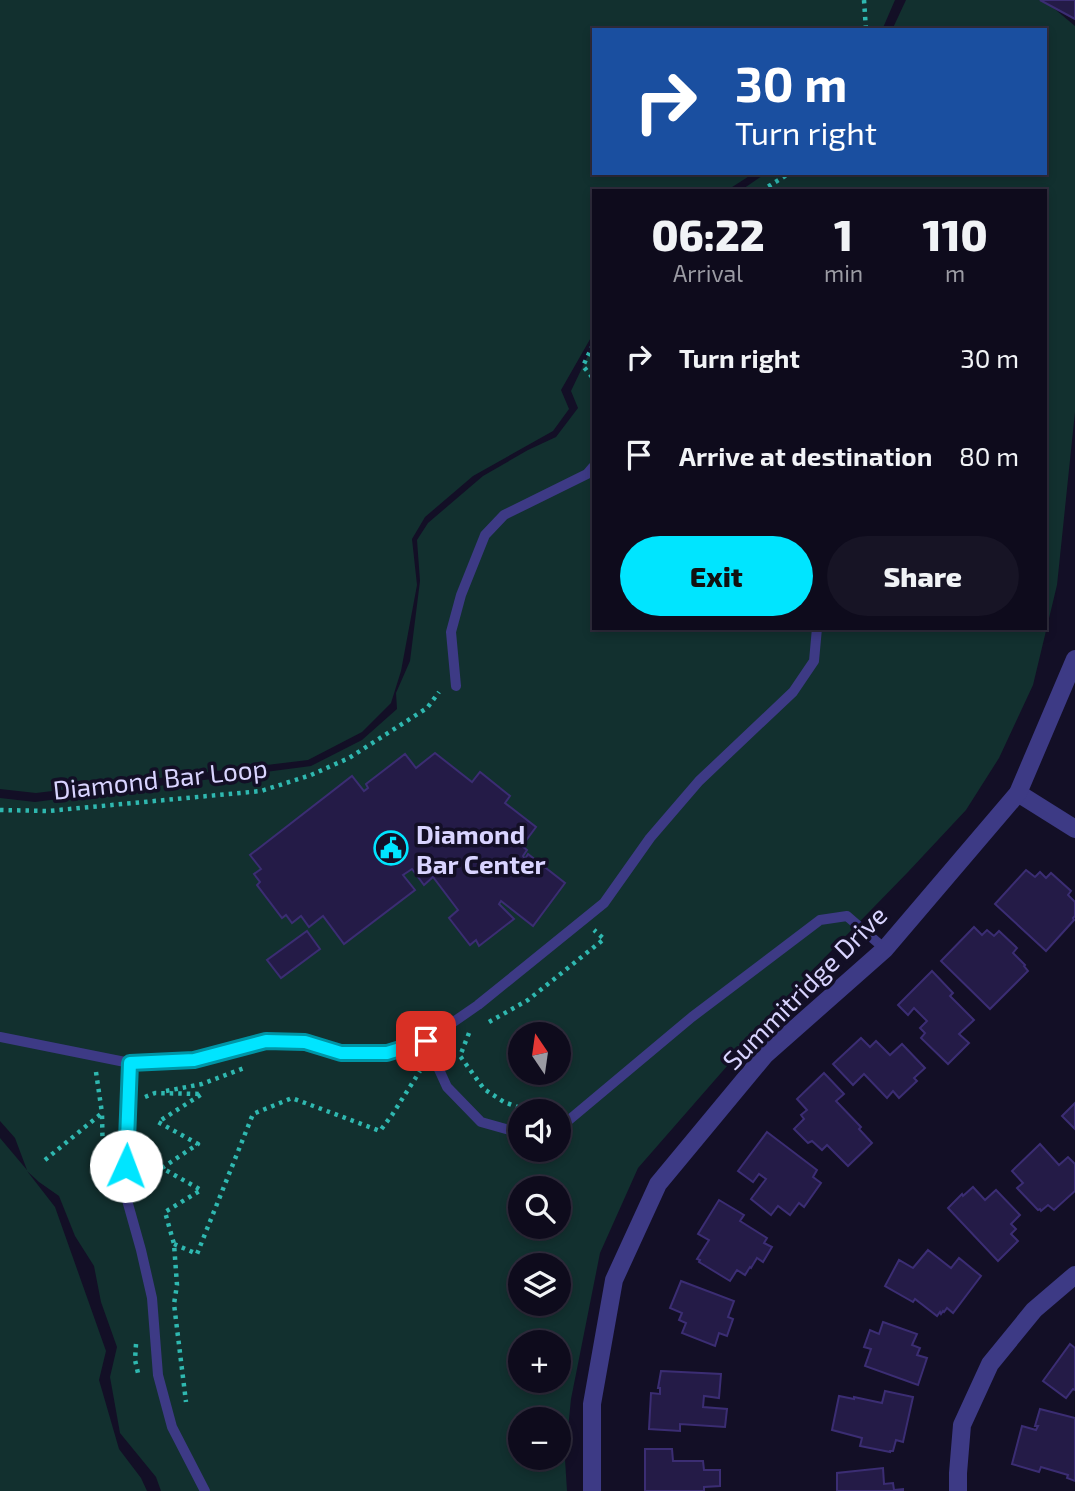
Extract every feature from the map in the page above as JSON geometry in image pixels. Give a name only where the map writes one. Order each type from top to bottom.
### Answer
[{"type":"street","name":"Summitridge Drive","points":[[592,1491],[592,1404],[614,1280],[659,1184],[765,1055],[885,949],[1018,793],[1075,659]]},
{"type":"street","points":[[1018,793],[1075,829]]},
{"type":"street","points":[[958,1491],[962,1426],[990,1364],[1034,1310],[1075,1275]]},
{"type":"lane","points":[[450,686],[452,632],[461,595],[485,535],[504,515],[587,474],[592,468]]},
{"type":"lane","points":[[0,1037],[130,1063],[194,1060],[266,1041],[305,1042],[341,1053],[387,1053],[426,1041],[478,1005],[604,903],[650,838],[699,781],[793,692],[814,661],[817,630]]},
{"type":"lane","points":[[571,1118],[692,1017],[820,920],[847,916],[885,949]]},
{"type":"lane","points":[[426,1041],[447,1087],[481,1122],[508,1130]]},
{"type":"lane","points":[[130,1063],[125,1193],[152,1298],[158,1375],[172,1427],[205,1491]]},
{"type":"path","points":[[864,0],[866,28]]},
{"type":"path","points":[[764,189],[787,175]]},
{"type":"path","points":[[592,347],[583,366],[592,377]]},
{"type":"path","name":"Diamond Bar Loop","points":[[0,810],[48,811],[261,791],[311,775],[349,758],[427,708],[450,686]]},
{"type":"path","points":[[508,1104],[484,1089],[460,1056],[469,1033],[528,1000],[604,939],[583,920]]},
{"type":"path","points":[[94,1056],[102,1113],[103,1164],[107,1187]]},
{"type":"path","points":[[140,1100],[155,1093],[202,1084],[254,1064]]},
{"type":"path","points":[[174,1244],[197,1254],[253,1114],[292,1098],[380,1131],[422,1068],[412,1065]]},
{"type":"path","points":[[129,1085],[155,1093],[202,1094],[158,1122],[198,1144],[162,1168],[201,1190],[165,1212],[174,1244],[177,1285],[174,1304],[186,1412]]},
{"type":"path","points":[[45,1160],[102,1113]]},
{"type":"path","points":[[136,1337],[135,1360],[141,1384]]},
{"type":"green space","points":[[0,0],[895,0],[883,28],[592,28],[592,175],[751,175],[729,189],[592,189],[592,336],[561,390],[569,409],[553,431],[473,476],[425,517],[412,539],[417,585],[401,671],[391,703],[362,732],[308,760],[36,793],[0,789]]},
{"type":"green space","points":[[906,0],[1044,0],[1075,26],[1075,412],[1057,585],[1047,627],[1047,189],[743,189],[763,175],[1047,175],[1047,28],[893,28]]},
{"type":"green space","points":[[592,347],[592,630],[1046,630],[1033,685],[999,758],[966,810],[797,986],[638,1168],[600,1253],[570,1407],[508,1407],[508,1470],[566,1470],[567,1491],[161,1491],[156,1477],[120,1433],[110,1377],[117,1347],[101,1302],[94,1266],[75,1236],[59,1196],[27,1171],[55,1207],[106,1351],[99,1380],[119,1449],[141,1478],[147,1491],[0,1491],[0,1138],[27,1170],[15,1138],[0,1121],[0,798],[35,802],[311,766],[362,740],[397,709],[396,693],[410,661],[420,581],[417,540],[428,523],[483,476],[556,437],[578,408],[571,391]]},
{"type":"building","points":[[1040,0],[1075,0],[1075,19]]},
{"type":"building","name":"Diamond Bar Center","points":[[435,753],[472,782],[480,772],[510,796],[505,803],[536,827],[522,846],[527,850],[523,856],[525,859],[528,854],[565,883],[533,926],[501,901],[499,904],[514,919],[479,946],[476,940],[470,945],[449,918],[458,910],[433,877],[424,885],[412,869],[403,875],[415,890],[344,944],[323,916],[309,927],[301,916],[292,923],[286,915],[282,918],[257,885],[260,882],[254,874],[261,869],[250,855],[352,776],[364,791],[368,788],[366,784],[405,754],[416,768]]},
{"type":"building","points":[[1026,870],[1035,877],[1040,872],[1046,878],[1051,873],[1071,891],[1068,895],[1075,902],[1074,920],[1046,951],[995,904]]},
{"type":"building","points":[[974,927],[982,935],[987,930],[994,936],[999,931],[1017,948],[1013,953],[1028,971],[990,1009],[941,961]]},
{"type":"building","points":[[307,931],[320,949],[281,978],[267,960]]},
{"type":"building","points":[[932,971],[953,993],[950,996],[974,1020],[959,1034],[969,1043],[948,1064],[921,1038],[925,1033],[920,1028],[927,1021],[914,1008],[908,1015],[898,1005]]},
{"type":"building","points":[[861,1038],[870,1047],[876,1041],[890,1055],[902,1044],[925,1068],[914,1078],[917,1081],[899,1098],[893,1091],[887,1098],[864,1074],[853,1085],[833,1064]]},
{"type":"building","points":[[824,1073],[844,1094],[836,1101],[872,1143],[848,1166],[827,1145],[822,1150],[812,1141],[808,1143],[794,1129],[804,1119],[801,1115],[807,1110],[797,1099]]},
{"type":"building","points":[[1075,1103],[1075,1129],[1062,1116]]},
{"type":"building","points":[[767,1132],[817,1170],[813,1177],[821,1183],[804,1207],[799,1203],[790,1215],[778,1206],[771,1215],[751,1199],[766,1179],[759,1174],[753,1182],[738,1171]]},
{"type":"building","points":[[1040,1144],[1059,1165],[1068,1157],[1075,1164],[1075,1191],[1054,1210],[1048,1205],[1041,1211],[1038,1210],[1017,1188],[1023,1183],[1012,1171]]},
{"type":"building","points":[[973,1187],[985,1200],[996,1190],[1020,1215],[1011,1224],[1016,1229],[1011,1234],[1018,1241],[998,1261],[948,1208]]},
{"type":"building","points":[[719,1200],[744,1215],[740,1221],[767,1238],[764,1243],[772,1247],[763,1262],[757,1258],[745,1275],[737,1270],[730,1281],[697,1259],[709,1240],[698,1234]]},
{"type":"building","points":[[928,1250],[951,1268],[959,1258],[981,1276],[953,1313],[947,1308],[937,1316],[915,1299],[913,1302],[885,1286],[899,1260],[913,1268]]},
{"type":"building","points":[[681,1281],[734,1301],[728,1317],[733,1319],[727,1336],[719,1333],[715,1346],[682,1333],[686,1323],[679,1320],[682,1313],[670,1308]]},
{"type":"building","points":[[883,1322],[917,1334],[912,1345],[920,1348],[917,1355],[927,1358],[918,1385],[865,1366],[871,1349],[864,1347],[870,1330],[879,1334]]},
{"type":"building","points":[[1070,1344],[1075,1348],[1075,1390],[1066,1398],[1043,1381]]},
{"type":"building","points":[[661,1371],[721,1374],[719,1398],[704,1396],[703,1407],[727,1409],[725,1427],[680,1424],[680,1431],[649,1429],[651,1393],[660,1394],[658,1388]]},
{"type":"building","points":[[885,1391],[913,1397],[903,1442],[896,1440],[893,1451],[860,1446],[862,1438],[832,1430],[839,1396],[882,1403]]},
{"type":"building","points":[[1040,1409],[1075,1418],[1075,1481],[1067,1478],[1068,1475],[1041,1467],[1039,1472],[1012,1464],[1022,1426],[1036,1430]]},
{"type":"building","points":[[645,1449],[672,1449],[673,1461],[703,1461],[704,1470],[720,1470],[720,1486],[704,1487],[704,1491],[645,1491]]},
{"type":"building","points":[[883,1468],[884,1484],[893,1483],[894,1490],[903,1491],[837,1491],[837,1473]]},
{"type":"place","name":"Diamond Bar Center","points":[[391,848]]},
{"type":"route","points":[[126,1166],[130,1063],[194,1060],[266,1041],[305,1042],[341,1053],[387,1053],[426,1041]]}]
